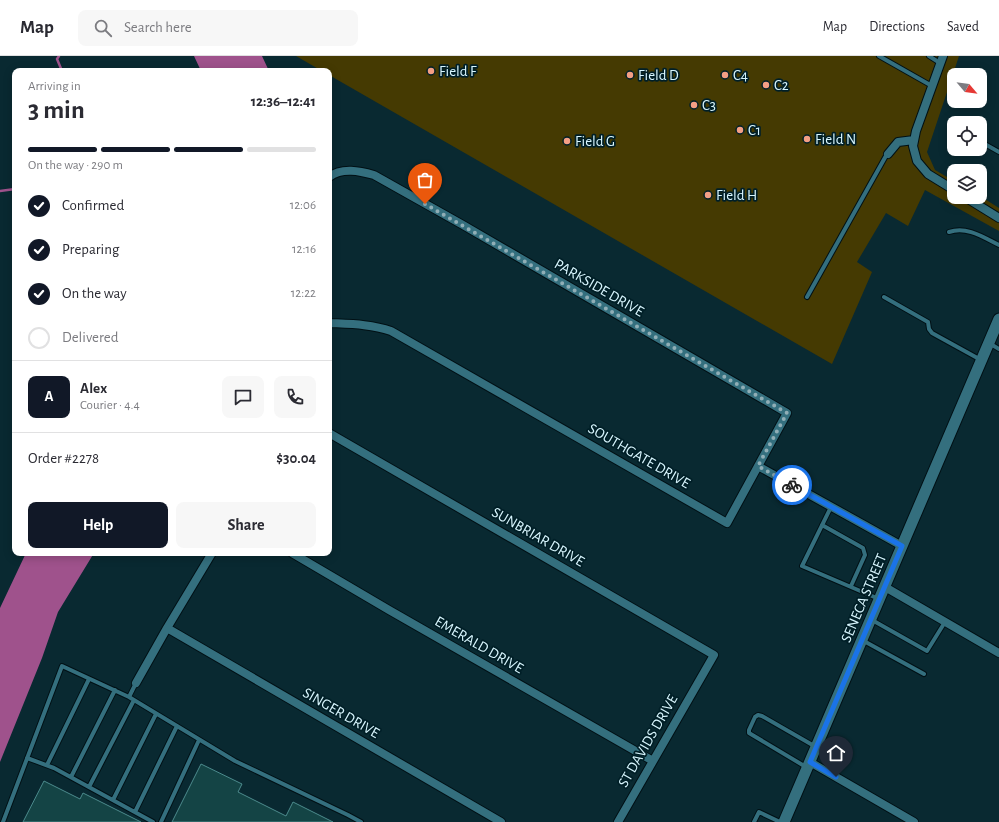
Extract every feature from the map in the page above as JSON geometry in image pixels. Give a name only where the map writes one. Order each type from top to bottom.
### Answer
[{"type":"street","points":[[942,59],[916,131],[913,146],[917,162],[928,174],[947,186]]},
{"type":"street","points":[[888,154],[898,142],[914,140]]},
{"type":"street","name":"PARKSIDE DRIVE","points":[[332,176],[339,172],[352,171],[374,175],[787,413],[758,466]]},
{"type":"street","points":[[976,204],[999,218]]},
{"type":"street","name":"SENECA STREET","points":[[784,822],[999,319]]},
{"type":"street","name":"SOUTHGATE DRIVE","points":[[332,323],[367,325],[380,327],[391,331],[727,523],[758,466]]},
{"type":"street","name":"SUNBRIAR DRIVE","points":[[332,435],[714,655],[703,674]]},
{"type":"street","points":[[758,466],[902,546]]},
{"type":"street","points":[[136,683],[210,556]]},
{"type":"street","name":"EMERALD DRIVE","points":[[297,556],[653,761]]},
{"type":"street","points":[[885,587],[999,653]]},
{"type":"street","name":"SINGER DRIVE","points":[[167,628],[501,822]]},
{"type":"street","name":"ST DAVIDS DRIVE","points":[[618,822],[703,674]]},
{"type":"street","points":[[808,765],[914,822]]},
{"type":"lane","points":[[878,56],[932,86]]},
{"type":"lane","points":[[929,56],[942,59]]},
{"type":"lane","points":[[987,145],[999,152]]},
{"type":"lane","points":[[807,298],[888,154]]},
{"type":"lane","points":[[948,232],[955,230],[971,231],[999,245]]},
{"type":"lane","points":[[884,297],[928,322],[929,329],[932,333],[981,360]]},
{"type":"lane","points":[[989,343],[999,349]]},
{"type":"lane","points":[[831,506],[802,566],[879,599]]},
{"type":"lane","points":[[822,525],[863,548],[865,555],[850,586]]},
{"type":"lane","points":[[871,619],[927,651],[946,622]]},
{"type":"lane","points":[[862,640],[924,674]]},
{"type":"lane","points":[[3,822],[62,666],[129,697],[235,761],[361,822]]},
{"type":"lane","points":[[47,765],[89,679]]},
{"type":"lane","points":[[129,697],[136,683]]},
{"type":"lane","points":[[71,777],[114,690]]},
{"type":"lane","points":[[89,787],[134,700]]},
{"type":"lane","points":[[113,800],[156,714]]},
{"type":"lane","points":[[808,765],[749,733],[755,717],[758,715],[762,716],[816,748]]},
{"type":"lane","points":[[135,812],[176,726]]},
{"type":"lane","points":[[160,822],[199,740]]},
{"type":"lane","points":[[28,758],[47,765],[71,777],[153,822]]},
{"type":"lane","points":[[754,822],[759,812],[780,822]]},
{"type":"shaded area","points":[[194,56],[262,56],[268,68],[200,68]]},
{"type":"shaded area","points":[[296,56],[959,56],[955,68],[947,68],[947,92],[927,152],[935,170],[947,177],[947,202],[925,190],[908,226],[886,213],[857,262],[872,272],[832,364],[332,77],[332,68],[317,68]]},
{"type":"shaded area","points":[[987,200],[999,208],[999,231],[950,204],[987,204]]},
{"type":"shaded area","points":[[25,556],[92,556],[58,612],[42,658],[0,762],[0,608]]},
{"type":"building","points":[[201,764],[242,784],[238,792],[286,816],[293,802],[333,822],[172,822]]},
{"type":"building","points":[[44,781],[80,799],[83,793],[141,822],[23,822]]},
{"type":"waterway","points":[[59,56],[57,59],[61,68]]},
{"type":"waterway","points":[[0,191],[12,189]]},
{"type":"way so far","points":[[425,204],[787,413],[758,466],[792,485]]},
{"type":"place","name":"Field F","points":[[431,71]]},
{"type":"place","name":"Field D","points":[[630,75]]},
{"type":"place","name":"C4","points":[[725,75]]},
{"type":"place","name":"C2","points":[[766,85]]},
{"type":"place","name":"C3","points":[[694,105]]},
{"type":"place","name":"C1","points":[[740,130]]},
{"type":"place","name":"Field N","points":[[807,139]]},
{"type":"place","name":"Field G","points":[[567,141]]},
{"type":"place","name":"Field H","points":[[708,195]]},
{"type":"route","points":[[792,485],[902,546],[810,762],[836,777]]}]
